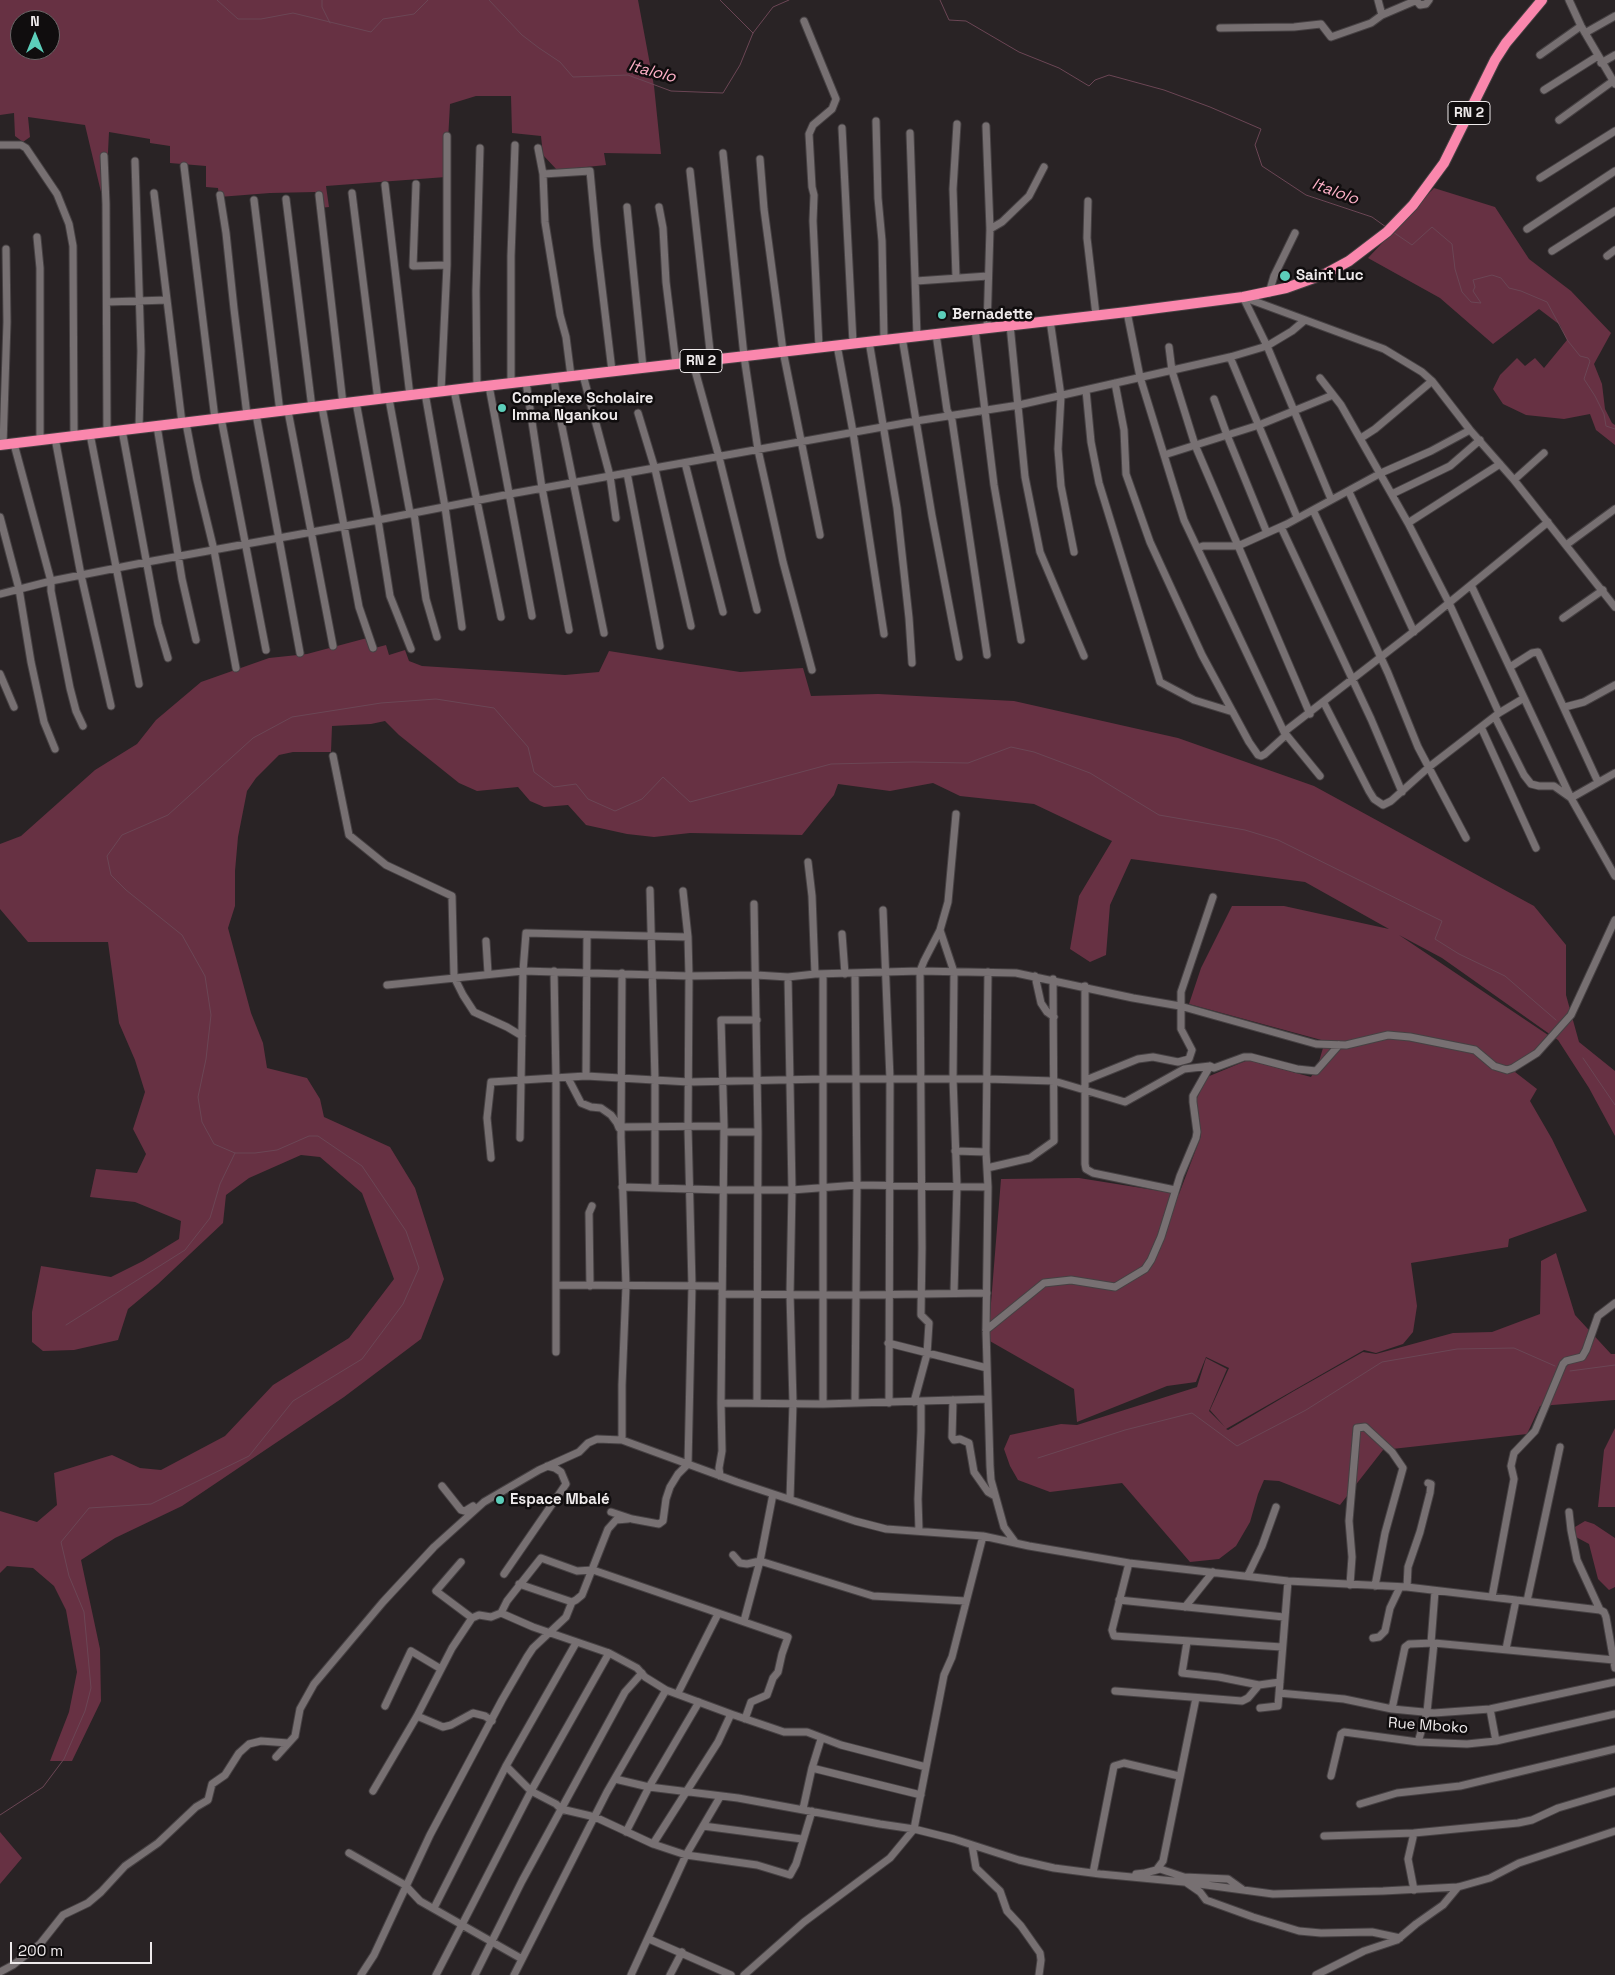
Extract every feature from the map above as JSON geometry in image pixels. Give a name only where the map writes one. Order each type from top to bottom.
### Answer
[{"type":"highway","name":"RN 2","points":[[6,445],[218,418],[317,408],[441,391],[1127,312],[1269,293],[1325,274],[1350,261],[1390,229],[1434,179],[1454,145],[1495,60],[1506,43],[1542,0]]},
{"type":"street","points":[[1378,0],[1382,15]]},
{"type":"street","points":[[1220,28],[1294,27],[1321,24],[1331,37],[1371,23],[1382,15],[1416,0],[1420,5],[1426,4],[1429,0]]},
{"type":"street","points":[[1559,120],[1614,83],[1581,26],[1569,0]]},
{"type":"street","points":[[1585,33],[1615,16]]},
{"type":"street","points":[[804,20],[836,99],[832,108],[813,125],[809,134],[814,195],[813,221],[819,347]]},
{"type":"street","points":[[1540,55],[1581,26]]},
{"type":"street","points":[[1544,90],[1600,59],[1615,55]]},
{"type":"street","points":[[876,122],[878,198],[882,241],[884,339]]},
{"type":"street","points":[[956,277],[953,188],[957,124]]},
{"type":"street","points":[[986,126],[990,229],[987,328]]},
{"type":"street","points":[[842,128],[853,343]]},
{"type":"street","points":[[1540,178],[1615,131]]},
{"type":"street","points":[[910,133],[917,336]]},
{"type":"street","points":[[441,391],[447,264],[447,136]]},
{"type":"street","points":[[0,145],[21,145],[26,148],[58,194],[69,224],[73,246],[74,436]]},
{"type":"street","points":[[511,384],[511,256],[515,145]]},
{"type":"street","points":[[476,387],[476,292],[480,148]]},
{"type":"street","points":[[538,148],[543,174],[545,222],[571,376]]},
{"type":"street","points":[[723,154],[744,356],[758,450],[812,670]]},
{"type":"street","points":[[104,156],[107,432]]},
{"type":"street","points":[[760,159],[764,209],[783,351],[820,535]]},
{"type":"street","points":[[135,161],[141,351],[138,428]]},
{"type":"street","points":[[184,166],[218,418],[266,650]]},
{"type":"street","points":[[990,229],[1002,222],[1030,196],[1044,167]]},
{"type":"street","points":[[543,174],[590,171],[612,371]]},
{"type":"street","points":[[690,171],[711,360]]},
{"type":"street","points":[[1527,229],[1615,171]]},
{"type":"street","points":[[416,184],[413,266],[447,264]]},
{"type":"street","points":[[385,185],[410,396]]},
{"type":"street","points":[[154,193],[184,423],[214,550],[236,668]]},
{"type":"street","points":[[352,193],[378,400]]},
{"type":"street","points":[[220,195],[234,309],[251,415],[279,538],[300,653]]},
{"type":"street","points":[[319,196],[343,404]]},
{"type":"street","points":[[286,199],[317,408],[344,526],[359,607],[373,648]]},
{"type":"street","points":[[254,200],[284,411],[312,531],[334,646]]},
{"type":"street","points":[[1088,201],[1087,238],[1096,315]]},
{"type":"street","points":[[627,207],[643,368]]},
{"type":"street","points":[[658,207],[663,228],[666,282],[676,364]]},
{"type":"street","points":[[1552,251],[1615,211]]},
{"type":"street","points":[[1269,293],[1274,276],[1295,233]]},
{"type":"street","points":[[37,237],[40,268],[40,440]]},
{"type":"street","points":[[6,249],[6,445],[51,581],[51,591],[70,688],[76,712],[83,726]]},
{"type":"street","points":[[1607,256],[1615,250]]},
{"type":"street","points":[[916,281],[988,276]]},
{"type":"street","points":[[1243,297],[1384,349],[1411,364],[1432,381],[1615,607]]},
{"type":"street","points":[[1243,297],[1296,411],[1331,499]]},
{"type":"street","points":[[107,302],[168,300]]},
{"type":"street","points":[[1127,312],[1140,377],[1184,520],[1285,734],[1320,776]]},
{"type":"street","points":[[1050,320],[1061,396],[1058,449],[1061,486],[1074,552]]},
{"type":"street","points":[[0,594],[51,581],[476,500],[950,415],[1019,405],[1230,357],[1267,346],[1287,335],[1305,320]]},
{"type":"street","points":[[1010,325],[1026,488],[1040,552],[1084,656]]},
{"type":"street","points":[[975,329],[994,484],[1021,640]]},
{"type":"street","points":[[936,334],[987,655]]},
{"type":"street","points":[[902,337],[932,516],[960,657]]},
{"type":"street","points":[[869,341],[897,508],[912,663]]},
{"type":"street","points":[[837,345],[853,432],[884,634]]},
{"type":"street","points":[[1170,347],[1172,370],[1195,445],[1310,714]]},
{"type":"street","points":[[1230,357],[1296,517]]},
{"type":"street","points":[[693,362],[719,457],[756,610]]},
{"type":"street","points":[[583,375],[610,476],[616,518]]},
{"type":"street","points":[[1320,378],[1361,438],[1449,603],[1524,774],[1531,784],[1554,786],[1571,798]]},
{"type":"street","points":[[554,379],[604,632]]},
{"type":"street","points":[[1361,438],[1375,429],[1432,381]]},
{"type":"street","points":[[526,382],[542,488],[569,630]]},
{"type":"street","points":[[1115,383],[1124,430],[1126,474],[1150,542],[1202,655],[1249,742],[1261,756],[1285,734],[1414,632],[1548,522]]},
{"type":"street","points":[[489,386],[532,616]]},
{"type":"street","points":[[454,390],[501,617]]},
{"type":"street","points":[[1086,390],[1091,442],[1099,483],[1160,682],[1194,700],[1233,712]]},
{"type":"street","points":[[425,394],[445,506],[462,627]]},
{"type":"street","points":[[1164,455],[1258,425],[1333,395]]},
{"type":"street","points":[[389,399],[412,513],[426,599],[437,637]]},
{"type":"street","points":[[1214,399],[1267,533]]},
{"type":"street","points":[[356,402],[390,596],[411,649]]},
{"type":"street","points":[[638,413],[655,468],[690,626]]},
{"type":"street","points":[[157,426],[182,579],[196,640]]},
{"type":"street","points":[[122,430],[158,624],[168,658]]},
{"type":"street","points":[[1198,548],[1203,546],[1238,546],[1281,527],[1296,517],[1349,492],[1381,473],[1431,451],[1470,430]]},
{"type":"street","points":[[90,434],[139,684]]},
{"type":"street","points":[[55,438],[82,575],[111,706]]},
{"type":"street","points":[[1392,494],[1445,469],[1462,457],[1480,440]]},
{"type":"street","points":[[1514,480],[1544,453]]},
{"type":"street","points":[[685,463],[722,612]]},
{"type":"street","points":[[1408,524],[1500,464]]},
{"type":"street","points":[[628,473],[660,646]]},
{"type":"street","points":[[1349,492],[1414,632]]},
{"type":"street","points":[[1566,545],[1615,509]]},
{"type":"street","points":[[1313,510],[1380,657],[1418,747],[1466,838]]},
{"type":"street","points":[[0,517],[19,589],[31,662],[44,722],[54,749]]},
{"type":"street","points":[[1281,527],[1371,719],[1402,792]]},
{"type":"street","points":[[1472,585],[1571,798],[1615,876]]},
{"type":"street","points":[[1563,618],[1603,590]]},
{"type":"street","points":[[1510,667],[1532,653],[1538,652],[1598,782]]},
{"type":"street","points":[[0,674],[14,707]]},
{"type":"street","points":[[1565,707],[1584,702],[1615,685]]},
{"type":"street","points":[[1324,703],[1374,799],[1378,803],[1387,804],[1429,767],[1480,727],[1524,698]]},
{"type":"street","points":[[1480,727],[1536,848]]},
{"type":"street","points":[[334,756],[349,835],[386,865],[452,896],[454,977],[474,1012],[522,1036]]},
{"type":"street","points":[[1571,798],[1615,773]]},
{"type":"street","points":[[919,1531],[918,1499],[921,1431],[917,1402],[927,1354],[929,1323],[922,1315],[921,1293],[920,972],[940,930],[948,902],[956,814]]},
{"type":"street","points":[[808,862],[819,974],[824,1079],[823,1404]]},
{"type":"street","points":[[650,890],[655,1080],[655,1188]]},
{"type":"street","points":[[611,1512],[656,1525],[663,1521],[667,1495],[678,1474],[688,1464],[692,1286],[688,1128],[689,976],[688,937],[683,891]]},
{"type":"street","points":[[1086,1080],[1138,1059],[1153,1057],[1178,1062],[1188,1060],[1192,1050],[1182,1033],[1181,992],[1213,898]]},
{"type":"street","points":[[754,904],[758,1132],[757,1402]]},
{"type":"street","points":[[883,910],[890,1079],[889,1403]]},
{"type":"street","points":[[387,984],[523,971],[788,977],[819,974],[920,972],[1016,973],[1180,1006],[1316,1044],[1339,1045],[1360,1043],[1388,1035],[1401,1035],[1475,1050],[1494,1066],[1501,1069],[1513,1068],[1537,1053],[1571,1015],[1615,920]]},
{"type":"street","points":[[940,930],[954,972],[953,1078],[957,1186],[954,1292]]},
{"type":"street","points":[[520,1138],[523,971],[526,933],[688,937]]},
{"type":"street","points":[[842,934],[845,974]]},
{"type":"street","points":[[586,1076],[588,935]]},
{"type":"street","points":[[486,941],[488,973]]},
{"type":"street","points":[[554,971],[556,1352]]},
{"type":"street","points":[[988,972],[986,1368],[991,1480],[1004,1527],[1015,1543]]},
{"type":"street","points":[[622,973],[621,1137],[626,1286],[622,1440]]},
{"type":"street","points":[[854,974],[857,1185],[855,1403]]},
{"type":"street","points":[[1035,976],[1041,1003],[1047,1012],[1054,1016]]},
{"type":"street","points":[[788,977],[792,1190],[790,1499]]},
{"type":"street","points":[[987,1168],[1030,1158],[1053,1143],[1053,979]]},
{"type":"street","points":[[1085,986],[1086,1169],[1093,1173],[1175,1190]]},
{"type":"street","points":[[720,1476],[722,1451],[724,1129],[721,1020],[757,1020]]},
{"type":"street","points":[[491,1158],[487,1118],[490,1083],[512,1082],[521,1078],[556,1079],[586,1076],[689,1082],[824,1079],[921,1080],[953,1078],[1054,1081],[1125,1102],[1184,1069],[1210,1066],[1214,1068],[1238,1059],[1251,1057],[1277,1065],[1316,1071],[1339,1045]]},
{"type":"street","points":[[986,1330],[1044,1283],[1071,1280],[1115,1287],[1145,1269],[1152,1260],[1196,1134],[1193,1096],[1210,1066]]},
{"type":"street","points":[[568,1078],[581,1103],[601,1108],[611,1115],[617,1123],[621,1137]]},
{"type":"street","points":[[621,1127],[724,1129],[758,1132]]},
{"type":"street","points":[[955,1151],[986,1152]]},
{"type":"street","points":[[622,1187],[723,1190],[792,1190],[857,1185],[988,1188]]},
{"type":"street","points":[[590,1286],[589,1213],[592,1206]]},
{"type":"street","points":[[556,1286],[692,1286],[757,1294],[824,1295],[987,1292]]},
{"type":"street","points":[[1492,1597],[1514,1478],[1512,1466],[1514,1453],[1535,1431],[1563,1364],[1566,1361],[1582,1357],[1598,1316],[1615,1303]]},
{"type":"street","points":[[888,1343],[986,1368]]},
{"type":"street","points":[[721,1403],[823,1404],[988,1399]]},
{"type":"street","points":[[953,1400],[952,1437],[954,1440],[960,1439],[969,1443],[974,1472],[988,1492],[995,1496]]},
{"type":"street","points":[[1350,1584],[1352,1557],[1349,1521],[1357,1428],[1365,1427],[1392,1452],[1403,1468],[1385,1533],[1375,1586]]},
{"type":"street","points":[[442,1486],[462,1511],[484,1502],[547,1466],[578,1452],[588,1443],[597,1439],[622,1440],[773,1494],[877,1526],[983,1536],[1129,1563],[1288,1581],[1404,1587],[1600,1610]]},
{"type":"street","points":[[1527,1601],[1560,1447]]},
{"type":"street","points":[[504,1574],[566,1484],[561,1472],[547,1466]]},
{"type":"street","points":[[1373,1638],[1378,1637],[1385,1631],[1390,1608],[1404,1587],[1429,1494],[1431,1484],[1428,1483]]},
{"type":"street","points":[[744,1621],[760,1561],[773,1494]]},
{"type":"street","points":[[276,1757],[295,1736],[302,1705],[320,1676],[434,1547],[484,1502]]},
{"type":"street","points":[[1248,1575],[1262,1546],[1276,1507]]},
{"type":"street","points":[[1392,1709],[1405,1647],[1411,1644],[1432,1643],[1506,1650],[1614,1664],[1606,1617],[1604,1612],[1600,1610],[1577,1560],[1569,1512]]},
{"type":"street","points":[[361,1975],[374,1955],[405,1885],[527,1657],[548,1633],[566,1617],[572,1602],[582,1595],[611,1526],[616,1520],[632,1519]]},
{"type":"street","points":[[744,1975],[804,1922],[890,1858],[914,1829],[944,1675],[952,1658],[983,1536]]},
{"type":"street","points":[[733,1555],[740,1563],[747,1564],[760,1561],[873,1596],[966,1601]]},
{"type":"street","points":[[373,1790],[472,1618],[480,1615],[491,1617],[501,1613],[519,1584],[541,1558],[577,1570],[593,1570],[788,1637],[778,1672],[772,1681],[767,1695],[751,1702],[745,1718]]},
{"type":"street","points":[[461,1562],[436,1591],[472,1618]]},
{"type":"street","points":[[1129,1563],[1112,1630],[1114,1636],[1282,1647]]},
{"type":"street","points":[[1185,1607],[1213,1572]]},
{"type":"street","points":[[1260,1708],[1278,1706],[1288,1581]]},
{"type":"street","points":[[519,1584],[572,1602]]},
{"type":"street","points":[[1418,1742],[1427,1712],[1435,1591]]},
{"type":"street","points":[[1119,1600],[1284,1617]]},
{"type":"street","points":[[1506,1650],[1516,1600]]},
{"type":"street","points":[[501,1613],[548,1633],[609,1653],[637,1668],[645,1677],[666,1690],[731,1714],[784,1732],[803,1732],[820,1739],[926,1767]]},
{"type":"street","points":[[678,1693],[718,1614]]},
{"type":"street","points":[[1187,1642],[1182,1673],[1219,1676],[1259,1685],[1280,1682]]},
{"type":"street","points":[[434,1908],[506,1766],[576,1643]]},
{"type":"street","points":[[385,1706],[412,1651],[441,1669]]},
{"type":"street","points":[[436,1975],[531,1791],[609,1653]]},
{"type":"street","points":[[475,1975],[522,1881],[625,1692],[642,1673]]},
{"type":"street","points":[[1279,1693],[1344,1699],[1392,1709],[1427,1712],[1474,1712],[1615,1682]]},
{"type":"street","points":[[1115,1691],[1242,1701],[1248,1698],[1259,1685]]},
{"type":"street","points":[[514,1975],[615,1779],[666,1690]]},
{"type":"street","points":[[1097,1874],[1110,1872],[1145,1874],[1157,1869],[1163,1861],[1196,1698]]},
{"type":"street","points":[[626,1832],[649,1786],[699,1702]]},
{"type":"street","points":[[1490,1710],[1496,1741]]},
{"type":"street","points":[[417,1716],[443,1727],[452,1725],[473,1713],[485,1716],[492,1721]]},
{"type":"street","points":[[654,1844],[718,1742],[731,1714]]},
{"type":"street","name":"Rue Mboko","points":[[1331,1776],[1342,1732],[1418,1742],[1467,1744],[1496,1741],[1615,1714]]},
{"type":"street","points":[[803,1809],[820,1739]]},
{"type":"street","points":[[0,1972],[13,1965],[40,1944],[62,1915],[88,1903],[101,1892],[124,1866],[158,1843],[196,1807],[208,1800],[212,1784],[225,1776],[239,1753],[249,1744],[260,1741],[288,1744]]},
{"type":"street","points":[[1360,1804],[1397,1794],[1460,1786],[1615,1749]]},
{"type":"street","points":[[1097,1874],[1114,1766],[1124,1762],[1180,1776]]},
{"type":"street","points":[[506,1766],[531,1791],[556,1804],[561,1809],[595,1817],[654,1844],[686,1855],[757,1864],[790,1875],[796,1864],[812,1811]]},
{"type":"street","points":[[812,1768],[921,1795]]},
{"type":"street","points":[[615,1779],[686,1792],[738,1798],[914,1829],[1047,1866],[1097,1874],[1284,1894],[1458,1887],[1490,1878],[1519,1863],[1615,1831]]},
{"type":"street","points":[[1324,1836],[1414,1834],[1518,1823],[1532,1820],[1558,1808],[1615,1791]]},
{"type":"street","points":[[631,1975],[686,1855],[720,1797]]},
{"type":"street","points":[[703,1826],[802,1839]]},
{"type":"street","points":[[1414,1834],[1408,1859],[1414,1890]]},
{"type":"street","points":[[972,1845],[976,1868],[1000,1892],[1007,1911],[1021,1926],[1040,1953],[1039,1975]]},
{"type":"street","points":[[349,1853],[405,1885],[420,1900],[522,1959]]},
{"type":"street","points":[[1157,1869],[1184,1877],[1228,1879],[1242,1889]]},
{"type":"street","points":[[1184,1882],[1200,1892],[1206,1900],[1300,1931],[1321,1933],[1372,1932],[1400,1938]]},
{"type":"street","points":[[1316,1975],[1364,1951],[1391,1943],[1400,1938],[1443,1906],[1458,1887]]},
{"type":"street","points":[[649,1939],[731,1975]]},
{"type":"street","points":[[670,1975],[682,1952]]},
{"type":"shaded area","points":[[0,0],[638,0],[654,86],[661,154],[604,153],[606,165],[557,170],[543,155],[541,136],[512,133],[511,96],[476,96],[450,104],[446,177],[326,186],[329,207],[320,208],[315,192],[219,197],[218,188],[206,187],[206,166],[170,163],[170,146],[150,143],[150,139],[109,132],[107,172],[110,193],[101,192],[85,125],[28,117],[30,137],[23,142],[15,136],[14,113],[0,115]]},
{"type":"shaded area","points":[[1434,188],[1495,207],[1529,259],[1571,291],[1611,333],[1594,364],[1602,384],[1605,409],[1615,425],[1615,445],[1596,430],[1590,414],[1564,419],[1526,415],[1503,404],[1493,389],[1500,375],[1517,358],[1525,366],[1535,358],[1544,368],[1567,340],[1560,325],[1539,309],[1493,344],[1440,298],[1368,258]]},
{"type":"shaded area","points":[[367,638],[371,649],[386,645],[389,655],[405,650],[409,661],[422,666],[565,675],[599,672],[609,651],[740,672],[803,668],[811,696],[878,694],[1014,701],[1178,738],[1314,786],[1534,906],[1566,945],[1566,995],[1579,1042],[1615,1071],[1615,1136],[1589,1088],[1558,1040],[1442,958],[1399,935],[1548,1035],[1515,1072],[1537,1089],[1530,1101],[1552,1139],[1587,1211],[1509,1239],[1508,1247],[1411,1263],[1417,1306],[1413,1332],[1403,1344],[1376,1353],[1364,1350],[1226,1429],[1228,1430],[1363,1352],[1376,1354],[1453,1333],[1492,1332],[1540,1314],[1541,1261],[1556,1253],[1575,1315],[1611,1354],[1615,1354],[1615,1400],[1540,1406],[1527,1434],[1383,1450],[1340,1505],[1279,1481],[1264,1480],[1250,1522],[1236,1546],[1219,1559],[1190,1562],[1122,1483],[1050,1492],[1018,1480],[1010,1466],[1004,1449],[1010,1435],[1061,1424],[1077,1425],[1197,1387],[1206,1358],[1227,1369],[1209,1411],[1225,1427],[1210,1410],[1229,1368],[1206,1357],[1196,1382],[1167,1386],[1077,1422],[1074,1389],[988,1340],[1001,1179],[1079,1178],[1179,1194],[1201,1136],[1196,1100],[1207,1077],[1248,1060],[1311,1077],[1318,1065],[1325,1041],[1189,1004],[1201,968],[1232,906],[1284,906],[1389,929],[1305,882],[1131,859],[1110,905],[1106,955],[1090,962],[1070,949],[1079,896],[1112,841],[1034,804],[960,796],[933,783],[890,791],[838,784],[834,795],[802,835],[690,833],[654,837],[627,834],[586,825],[568,805],[544,807],[530,801],[518,787],[477,791],[459,783],[399,735],[385,721],[371,724],[332,726],[331,752],[293,752],[279,755],[256,778],[247,791],[238,837],[235,871],[235,906],[228,928],[251,1013],[263,1043],[267,1068],[307,1078],[320,1099],[324,1117],[390,1147],[415,1188],[444,1279],[421,1339],[344,1397],[182,1506],[115,1538],[81,1560],[100,1649],[101,1701],[72,1761],[50,1761],[69,1712],[77,1672],[66,1610],[54,1586],[33,1568],[7,1566],[0,1573],[0,1511],[37,1522],[57,1505],[54,1473],[112,1455],[140,1468],[161,1470],[225,1436],[273,1385],[349,1338],[394,1279],[362,1193],[320,1157],[301,1155],[249,1178],[226,1195],[223,1223],[158,1284],[128,1309],[118,1340],[74,1350],[43,1351],[32,1342],[32,1312],[41,1266],[111,1277],[143,1261],[179,1239],[181,1221],[135,1202],[90,1197],[96,1169],[137,1173],[146,1154],[133,1129],[145,1092],[135,1060],[119,1023],[108,942],[28,942],[0,909],[0,844],[21,836],[95,770],[137,744],[156,720],[201,682],[269,658],[307,654]]},
{"type":"shaded area","points":[[1615,1428],[1615,1507],[1598,1507],[1604,1450]]},
{"type":"shaded area","points":[[1585,1521],[1594,1524],[1615,1538],[1615,1587],[1609,1590],[1598,1579],[1589,1544],[1576,1537],[1575,1527]]},
{"type":"shaded area","points":[[0,1832],[22,1858],[0,1884]]},
{"type":"waterway","name":"Italolo","points":[[217,0],[238,19],[261,19],[293,13],[371,32],[383,19],[414,14],[428,0]]},
{"type":"waterway","points":[[322,0],[322,7],[330,23]]},
{"type":"waterway","name":"Italolo","points":[[489,0],[522,35],[560,62],[573,77],[628,75],[671,91],[723,93],[740,65],[753,33],[773,7],[789,0]]},
{"type":"waterway","points":[[720,0],[753,33]]},
{"type":"waterway","name":"Italolo","points":[[940,0],[949,20],[966,21],[1019,52],[1059,68],[1089,86],[1095,80],[1109,75],[1164,90],[1261,129],[1255,145],[1262,166],[1306,195],[1372,217],[1386,227]]},
{"type":"waterway","name":"Italolo","points":[[1393,232],[1412,245],[1432,227],[1452,244],[1455,269],[1462,292],[1471,302],[1481,303],[1473,291],[1475,287],[1473,280],[1492,275],[1501,278],[1509,288],[1547,302],[1568,341],[1580,356],[1588,358],[1590,361],[1584,379],[1604,414],[1606,426],[1615,429]]},
{"type":"waterway","points":[[0,1815],[43,1787],[64,1759],[85,1711],[91,1688],[84,1612],[69,1576],[61,1542],[89,1508],[151,1504],[249,1456],[293,1401],[362,1359],[403,1304],[419,1268],[406,1231],[362,1166],[318,1136],[309,1136],[277,1150],[255,1153],[235,1153],[214,1144],[202,1122],[198,1097],[206,1059],[211,1015],[205,976],[182,935],[126,890],[111,875],[107,856],[122,835],[168,815],[253,738],[292,717],[381,703],[436,699],[494,708],[528,747],[534,772],[554,787],[576,784],[588,799],[615,811],[642,799],[663,777],[690,802],[831,764],[968,763],[1011,747],[1034,752],[1090,773],[1159,815],[1245,830],[1278,840],[1442,921],[1435,939],[1459,954],[1505,976],[1556,1020]]},
{"type":"waterway","points":[[1583,1058],[1615,1105]]},
{"type":"waterway","points":[[66,1325],[185,1250],[210,1218],[220,1184],[235,1153]]},
{"type":"waterway","points":[[1038,1458],[1125,1430],[1192,1413],[1237,1446],[1306,1410],[1382,1362],[1457,1349],[1514,1348],[1555,1366]]},
{"type":"waterway","points":[[1570,1371],[1615,1365]]},
{"type":"place","name":"Saint Luc","points":[[1285,276]]},
{"type":"place","name":"Bernadette","points":[[942,315]]},
{"type":"place","name":"Complexe Scholaire Imma Ngankou","points":[[502,408]]},
{"type":"place","name":"Espace Mbalé","points":[[500,1500]]}]
